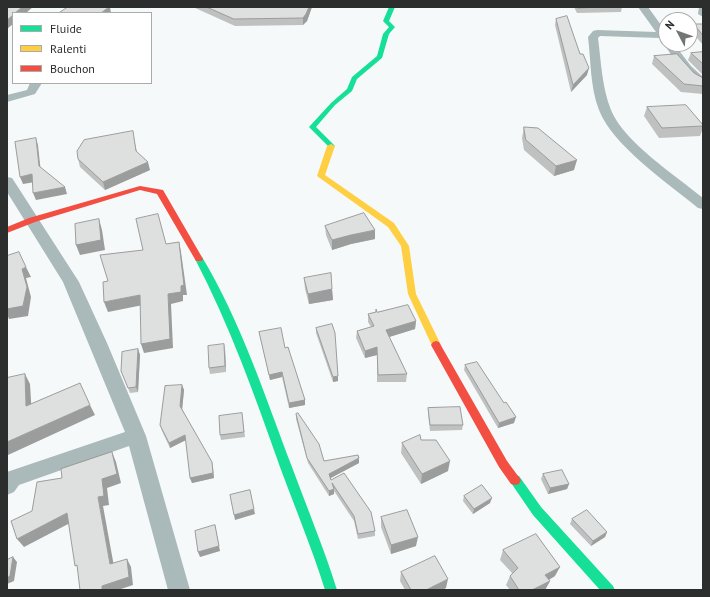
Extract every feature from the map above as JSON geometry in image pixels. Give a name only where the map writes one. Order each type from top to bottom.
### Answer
[{"type":"street","points":[[392,7],[386,21],[392,27],[386,34],[380,57],[354,78],[350,90],[333,104],[312,127],[331,146],[321,176],[390,225],[405,246],[412,294],[439,352],[503,464],[537,511],[609,590]]},
{"type":"street","points":[[643,7],[658,28]]},
{"type":"street","points":[[703,8],[703,14]]},
{"type":"street","points":[[658,38],[596,33],[594,37],[600,95],[610,120],[624,140],[703,205]]},
{"type":"street","points":[[675,52],[687,68],[703,83]]},
{"type":"street","points":[[7,99],[31,92],[35,84]]},
{"type":"street","points":[[7,181],[70,282],[98,343],[136,436],[179,590]]},
{"type":"street","points":[[7,230],[32,220],[140,188],[160,192],[209,277],[253,376],[288,472],[320,552],[332,590]]},
{"type":"street","points":[[7,486],[12,479],[136,436]]},
{"type":"building","points":[[7,7],[22,7],[16,12],[12,12],[12,16],[7,20]]},
{"type":"building","points":[[68,7],[109,7],[102,12],[60,12]]},
{"type":"building","points":[[207,7],[309,7],[303,18],[234,19]]},
{"type":"building","points":[[578,7],[602,7],[578,8]]},
{"type":"building","points":[[567,16],[580,54],[583,54],[589,68],[573,85],[556,19]]},
{"type":"building","points":[[698,24],[703,24],[703,35],[698,29]]},
{"type":"building","points":[[703,52],[703,64],[691,53]]},
{"type":"building","points":[[677,54],[694,73],[703,78],[703,86],[684,84],[654,56]]},
{"type":"building","points":[[686,105],[703,126],[662,128],[647,107]]},
{"type":"building","points":[[524,127],[538,128],[577,160],[556,166],[526,140]]},
{"type":"building","points":[[133,131],[136,151],[148,162],[103,182],[78,159],[77,151],[84,140]]},
{"type":"building","points":[[36,138],[39,166],[65,187],[33,193],[32,174],[20,177],[15,142]]},
{"type":"building","points":[[364,213],[375,230],[332,240],[325,226]]},
{"type":"building","points":[[158,214],[166,244],[179,242],[184,285],[181,286],[181,292],[168,294],[170,339],[141,344],[140,295],[104,302],[103,282],[108,281],[100,255],[143,250],[136,219]]},
{"type":"building","points":[[99,219],[101,240],[76,245],[75,224]]},
{"type":"building","points":[[19,252],[26,267],[22,269],[27,287],[23,306],[7,309],[7,256]]},
{"type":"building","points":[[331,273],[332,289],[308,294],[304,278]]},
{"type":"building","points":[[408,305],[416,321],[386,330],[407,374],[378,375],[377,347],[365,351],[357,331],[374,326],[368,314],[376,312],[376,309],[377,312]]},
{"type":"building","points":[[332,324],[335,333],[338,376],[333,377],[316,328]]},
{"type":"building","points":[[281,328],[285,348],[288,347],[305,400],[289,403],[282,372],[269,375],[259,332]]},
{"type":"building","points":[[224,344],[225,366],[209,368],[208,346]]},
{"type":"building","points":[[138,349],[136,387],[128,388],[121,371],[122,352]]},
{"type":"building","points":[[477,362],[504,403],[506,402],[516,417],[499,423],[465,365]]},
{"type":"building","points":[[25,374],[26,406],[80,383],[90,405],[7,442],[7,378]]},
{"type":"building","points":[[182,385],[180,406],[212,462],[213,473],[190,478],[185,435],[169,443],[160,425],[165,386]]},
{"type":"building","points":[[460,407],[463,425],[430,425],[428,408]]},
{"type":"building","points":[[242,413],[244,432],[220,435],[219,416]]},
{"type":"building","points":[[298,413],[319,444],[324,461],[358,455],[359,458],[329,474],[331,480],[344,473],[371,512],[375,531],[358,534],[354,516],[332,483],[334,489],[329,491],[307,458],[296,414]]},
{"type":"building","points":[[420,435],[421,440],[436,440],[450,461],[422,474],[402,443]]},
{"type":"building","points":[[112,452],[117,474],[102,479],[104,496],[98,497],[110,564],[127,559],[129,577],[102,586],[102,590],[80,590],[77,565],[75,566],[67,513],[17,539],[11,521],[32,511],[37,482],[62,478],[61,469]]},
{"type":"building","points":[[562,470],[569,484],[550,488],[543,474]]},
{"type":"building","points":[[482,485],[492,498],[474,509],[464,496]]},
{"type":"building","points":[[250,490],[254,509],[234,515],[230,495]]},
{"type":"building","points":[[407,510],[418,537],[391,545],[381,517]]},
{"type":"building","points":[[587,510],[607,532],[593,541],[572,519]]},
{"type":"building","points":[[215,525],[219,546],[198,552],[195,531]]},
{"type":"building","points":[[536,534],[560,567],[545,575],[550,581],[532,590],[519,590],[510,576],[518,568],[503,550]]},
{"type":"building","points":[[435,556],[448,579],[426,590],[411,590],[401,572]]},
{"type":"building","points":[[13,557],[10,576],[7,578],[7,560]]},
{"type":"traffic: fast","points":[[331,146],[312,127],[333,104],[350,90],[354,78],[380,57],[386,34],[392,27],[386,21],[392,7]]},
{"type":"traffic: fast","points":[[199,259],[225,309],[247,361],[331,590]]},
{"type":"traffic: fast","points":[[515,480],[537,511],[609,590]]},
{"type":"traffic: slow","points":[[331,146],[321,176],[391,225],[405,246],[412,294],[436,345]]},
{"type":"traffic: jam","points":[[7,230],[32,220],[140,188],[160,192],[199,259]]},
{"type":"traffic: jam","points":[[436,345],[503,464],[515,480]]}]
